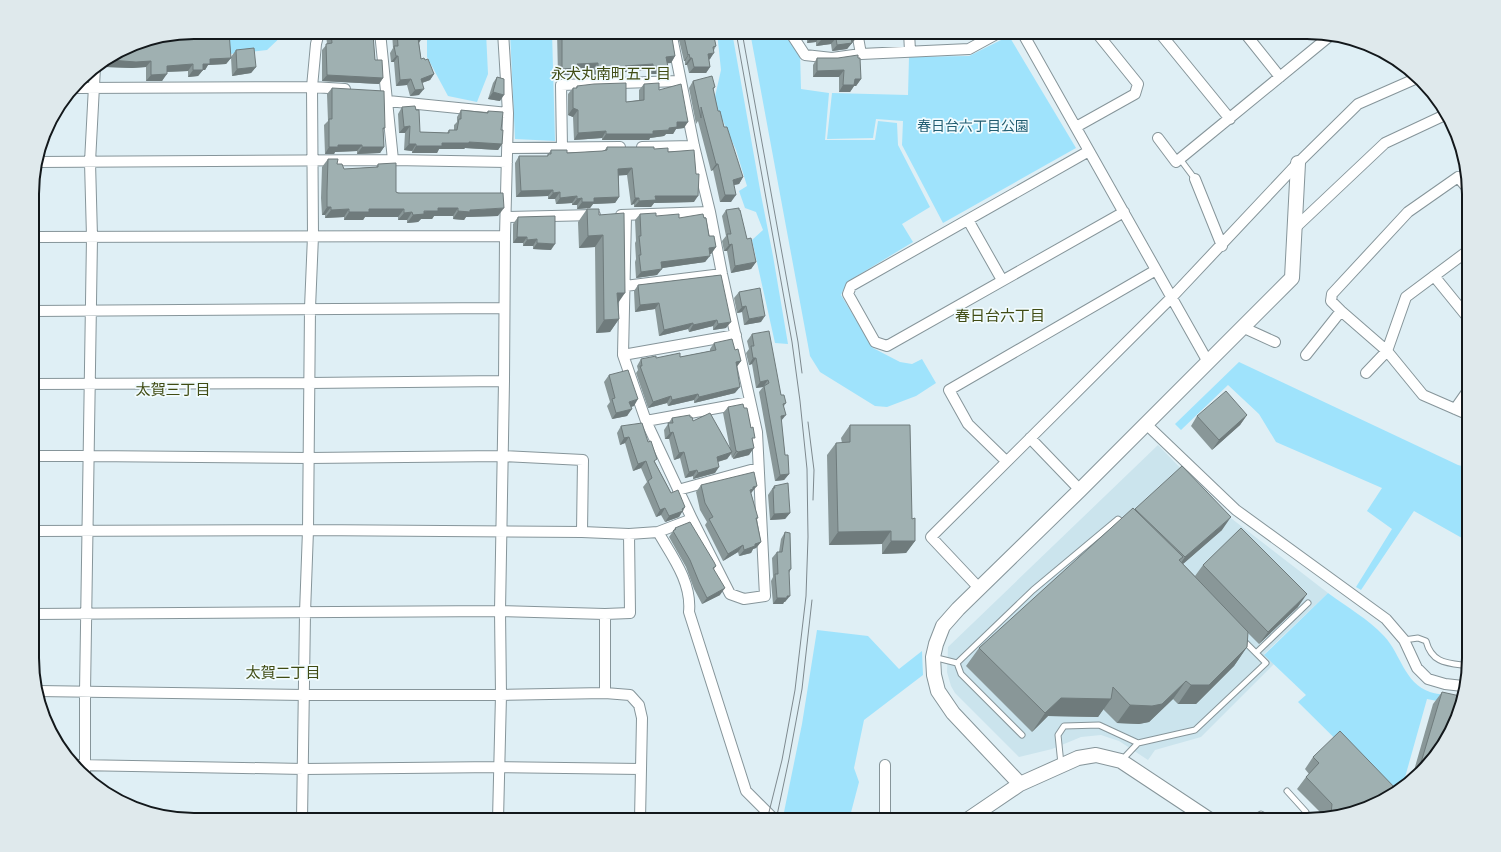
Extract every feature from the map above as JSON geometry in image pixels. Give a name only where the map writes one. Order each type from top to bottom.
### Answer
[{"type":"street","points":[[302,813],[305,613],[308,530],[310,308],[313,236],[312,87],[317,39]]},
{"type":"street","points":[[380,39],[384,94],[393,160]]},
{"type":"street","points":[[498,813],[501,695],[500,611],[505,236],[508,148],[508,112],[503,39]]},
{"type":"street","points":[[626,215],[623,355],[646,421],[692,519],[730,594],[744,600],[765,596],[757,432],[722,274],[710,212],[694,146],[672,39]]},
{"type":"street","points":[[795,39],[806,55],[832,58],[861,54],[969,49],[987,39]]},
{"type":"street","points":[[858,39],[861,54]]},
{"type":"street","points":[[909,39],[910,52]]},
{"type":"street","points":[[1026,39],[1208,362]]},
{"type":"street","points":[[1076,127],[1135,94],[1138,84],[1102,39]]},
{"type":"street","points":[[1165,39],[1230,119]]},
{"type":"street","points":[[1250,39],[1280,77]]},
{"type":"street","points":[[1158,138],[1176,162],[1325,40]]},
{"type":"street","points":[[82,766],[85,692],[88,456],[91,384],[92,237],[90,162],[95,75]]},
{"type":"street","points":[[979,588],[931,537],[1172,297],[1222,246],[1298,163],[1358,104],[1413,80]]},
{"type":"street","points":[[562,148],[561,85],[680,81]]},
{"type":"street","points":[[80,88],[312,87],[356,90]]},
{"type":"street","points":[[384,94],[508,112]]},
{"type":"street","points":[[1296,227],[1385,143],[1441,117]]},
{"type":"street","points":[[508,148],[694,146]]},
{"type":"street","points":[[1089,151],[851,286],[848,294],[875,342],[887,346],[1124,212]]},
{"type":"street","points":[[42,162],[312,160],[507,162]]},
{"type":"street","points":[[1020,784],[953,713],[938,691],[934,675],[934,658],[936,644],[943,626],[958,608],[1080,490],[1292,278],[1296,227],[1298,163]]},
{"type":"street","points":[[1462,181],[1458,177],[1408,212],[1332,294],[1331,301],[1387,351],[1423,395],[1462,412]]},
{"type":"street","points":[[1195,179],[1222,246]]},
{"type":"street","points":[[506,217],[710,212]]},
{"type":"street","points":[[968,220],[1002,280]]},
{"type":"street","points":[[39,237],[505,236]]},
{"type":"street","points":[[1366,373],[1387,351],[1406,297],[1462,255]]},
{"type":"street","points":[[1006,462],[968,424],[949,390],[1156,270]]},
{"type":"street","points":[[625,286],[722,274]]},
{"type":"street","points":[[1434,276],[1462,310]]},
{"type":"street","points":[[39,310],[504,308]]},
{"type":"street","points":[[1306,355],[1341,311]]},
{"type":"street","points":[[1242,327],[1275,342]]},
{"type":"street","points":[[623,355],[736,335]]},
{"type":"street","points":[[39,384],[504,381]]},
{"type":"street","points":[[1454,409],[1462,398]]},
{"type":"street","points":[[646,421],[750,402]]},
{"type":"street","points":[[1146,424],[1236,510],[1386,619],[1404,640],[1417,668],[1428,679],[1445,684],[1459,686]]},
{"type":"street","points":[[1030,438],[1080,490]]},
{"type":"street","points":[[39,456],[309,458],[502,456],[583,460],[582,532]]},
{"type":"street","points":[[678,490],[758,468]]},
{"type":"street","points":[[39,531],[308,530],[582,532],[629,534],[658,532],[692,519]]},
{"type":"street","points":[[658,532],[681,571],[690,600],[689,612],[746,791],[768,813]]},
{"type":"street","points":[[39,614],[500,611],[604,614],[630,612],[629,534]]},
{"type":"street","points":[[604,614],[605,693]]},
{"type":"street","points":[[43,691],[304,695],[501,695],[605,693],[630,695],[639,705],[642,718],[640,813]]},
{"type":"street","points":[[977,813],[1020,784],[1078,758],[1096,755],[1121,761],[1197,813]]},
{"type":"street","points":[[885,765],[885,813]]},
{"type":"street","points":[[83,767],[304,769],[641,769]]},
{"type":"lane","points":[[1180,159],[1195,179]]},
{"type":"lane","points":[[957,663],[1033,590],[1118,519],[1129,529]]},
{"type":"lane","points":[[1256,653],[1308,603]]},
{"type":"lane","points":[[1121,761],[1138,743],[1195,730],[1266,663],[1240,637]]},
{"type":"lane","points":[[1404,640],[1418,638],[1426,641],[1433,656],[1439,660],[1462,665]]},
{"type":"lane","points":[[934,658],[957,663]]},
{"type":"lane","points":[[957,663],[962,674],[1022,735]]},
{"type":"lane","points":[[1061,765],[1058,735],[1064,726],[1100,725],[1138,743]]},
{"type":"lane","points":[[1287,791],[1306,813]]},
{"type":"shaded area","points":[[1158,445],[1223,512],[1328,593],[1264,654],[1274,664],[1201,737],[1155,750],[1148,760],[1119,741],[1101,735],[1081,737],[1052,749],[1019,757],[955,693],[951,686],[947,672],[948,647]]},
{"type":"green space","points":[[229,39],[279,39],[267,50],[230,54]]},
{"type":"green space","points":[[427,39],[486,39],[488,74],[477,102],[448,96],[427,57]]},
{"type":"green space","points":[[510,39],[552,39],[555,141],[515,139]]},
{"type":"green space","points":[[718,39],[733,39],[788,344],[775,343],[752,240],[763,230],[756,212],[745,208],[739,191],[747,186],[736,150],[714,101],[721,70]]},
{"type":"green space","points":[[751,39],[791,39],[800,52],[801,89],[829,93],[825,140],[875,140],[878,121],[897,123],[898,145],[930,207],[902,224],[913,242],[847,282],[841,295],[873,348],[900,362],[912,364],[922,359],[936,383],[916,396],[887,407],[875,406],[820,372],[810,356]]},
{"type":"green space","name":"春日台六丁目公園","points":[[1003,39],[1011,39],[1076,148],[943,223],[902,145],[903,121],[876,119],[873,138],[827,139],[832,93],[908,95],[909,57],[969,56]]},
{"type":"green space","points":[[1239,362],[1462,466],[1462,538],[1414,511],[1361,590],[1356,587],[1392,529],[1367,511],[1382,488],[1276,442],[1259,414],[1228,385],[1181,430],[1175,424]]},
{"type":"green space","points":[[1328,593],[1364,619],[1384,636],[1390,643],[1409,675],[1421,688],[1433,693],[1457,697],[1457,698],[1455,704],[1427,699],[1405,778],[1387,790],[1298,702],[1306,695],[1264,655]]},
{"type":"green space","points":[[817,630],[868,636],[899,669],[922,651],[923,675],[864,720],[854,768],[859,782],[851,813],[784,813],[802,724]]},
{"type":"building","points":[[230,39],[231,58],[210,59],[210,64],[203,64],[203,70],[193,70],[193,64],[167,66],[167,74],[151,75],[151,61],[136,62],[115,60],[144,47],[174,40]]},
{"type":"building","points":[[332,39],[373,39],[375,60],[382,60],[383,78],[327,75],[326,44],[332,43]]},
{"type":"building","points":[[398,39],[418,39],[421,59],[428,59],[434,74],[421,79],[424,89],[415,90],[411,79],[400,80],[398,56],[396,56],[394,46],[398,46]]},
{"type":"building","points":[[562,39],[672,39],[675,56],[666,57],[668,67],[653,67],[653,64],[625,66],[625,70],[598,71],[598,63],[577,64],[577,68],[562,69]]},
{"type":"building","points":[[685,39],[714,39],[716,46],[713,47],[714,53],[708,54],[710,67],[694,67],[692,58],[690,58],[689,54],[688,55]]},
{"type":"building","points":[[836,39],[851,39],[852,43],[837,45]]},
{"type":"building","points":[[254,48],[256,67],[237,69],[236,50]]},
{"type":"building","points":[[858,55],[858,58],[860,58],[861,79],[855,79],[854,85],[843,85],[844,70],[817,71],[817,58],[838,58]]},
{"type":"building","points":[[712,76],[718,111],[720,111],[724,127],[727,127],[743,177],[733,180],[736,195],[725,195],[718,164],[716,164],[701,107],[701,118],[693,81]]},
{"type":"building","points":[[497,77],[504,79],[504,95],[493,92]]},
{"type":"building","points":[[626,83],[626,102],[644,100],[644,84],[659,83],[659,90],[681,84],[688,122],[677,122],[677,127],[669,128],[669,130],[653,131],[653,134],[606,134],[606,131],[578,133],[578,110],[573,108],[573,88],[577,88],[577,86],[594,84]]},
{"type":"building","points":[[332,88],[384,91],[384,147],[338,145],[338,147],[329,147],[329,119],[332,119]]},
{"type":"building","points":[[415,106],[416,110],[419,110],[420,132],[449,133],[449,130],[457,130],[459,119],[461,119],[461,110],[488,113],[488,111],[503,112],[501,130],[503,130],[502,144],[469,142],[442,143],[442,146],[416,146],[416,144],[409,144],[410,126],[404,127],[402,107]]},
{"type":"building","points":[[607,147],[654,147],[654,149],[668,148],[668,152],[694,150],[696,174],[699,174],[698,196],[655,196],[656,200],[639,201],[639,198],[635,198],[632,168],[618,169],[619,197],[594,198],[594,202],[582,202],[582,198],[577,199],[577,196],[560,198],[560,192],[553,193],[553,190],[521,191],[519,156],[548,156],[548,154],[551,154],[551,150],[567,150],[567,153],[602,151],[607,150]]},
{"type":"building","points":[[328,159],[338,159],[337,164],[342,164],[344,169],[378,167],[378,164],[396,163],[396,192],[398,193],[503,193],[504,208],[470,210],[470,212],[458,211],[458,208],[438,208],[438,211],[424,211],[424,214],[413,215],[412,212],[404,213],[404,209],[369,209],[369,212],[349,212],[349,209],[331,210],[331,207],[327,207]]},
{"type":"building","points":[[739,208],[747,239],[751,238],[756,262],[735,266],[732,244],[729,245],[727,234],[731,234],[726,210]]},
{"type":"building","points":[[587,209],[599,209],[599,215],[624,213],[625,293],[617,293],[619,319],[604,320],[603,235],[588,236]]},
{"type":"building","points":[[656,213],[656,216],[679,214],[679,218],[703,214],[704,218],[706,218],[709,236],[714,236],[716,247],[709,248],[710,256],[661,262],[662,269],[641,272],[639,255],[641,255],[639,236],[641,236],[640,214]]},
{"type":"building","points":[[555,216],[555,244],[537,243],[537,239],[527,240],[527,237],[517,237],[518,217]]},
{"type":"building","points":[[721,275],[731,322],[718,324],[717,320],[693,325],[693,323],[664,330],[659,303],[640,305],[638,285]]},
{"type":"building","points":[[760,288],[765,316],[749,319],[746,306],[742,307],[739,292]]},
{"type":"building","points":[[769,331],[781,395],[784,395],[786,403],[783,404],[786,415],[781,416],[785,455],[788,455],[789,474],[780,475],[764,386],[769,383],[768,380],[760,382],[756,358],[753,358],[751,346],[754,346],[752,334]]},
{"type":"building","points":[[732,339],[735,350],[738,349],[741,361],[736,362],[740,387],[699,397],[698,394],[672,400],[671,396],[653,402],[640,366],[642,366],[641,359],[656,356],[656,358],[680,353],[680,357],[716,350],[714,343]]},
{"type":"building","points":[[628,370],[638,399],[629,402],[632,409],[616,413],[612,399],[615,398],[609,375]]},
{"type":"building","points":[[1226,391],[1247,415],[1219,440],[1197,416]]},
{"type":"building","points":[[743,404],[744,408],[747,408],[751,428],[753,427],[755,438],[752,438],[754,448],[738,452],[736,451],[728,407]]},
{"type":"building","points":[[710,413],[732,452],[717,457],[719,467],[698,473],[697,470],[689,472],[684,452],[679,453],[673,432],[670,433],[668,423],[673,423],[672,418],[690,415],[693,421]]},
{"type":"building","points":[[642,423],[648,442],[651,441],[657,459],[654,461],[671,493],[678,490],[685,507],[682,509],[683,511],[669,516],[665,508],[660,510],[648,481],[652,478],[646,461],[638,464],[629,437],[624,438],[621,426]]},
{"type":"building","points":[[850,425],[910,425],[912,519],[915,518],[915,541],[891,541],[891,531],[838,532],[836,443],[850,442]]},
{"type":"building","points":[[1182,466],[1231,517],[1185,557],[1135,509]]},
{"type":"building","points":[[754,472],[757,486],[750,490],[758,518],[756,518],[761,542],[744,550],[743,545],[728,554],[709,519],[713,517],[705,503],[701,485]]},
{"type":"building","points":[[788,483],[790,513],[774,514],[773,488],[775,488],[774,486]]},
{"type":"building","points":[[1133,508],[1183,557],[1179,560],[1248,632],[1247,647],[1209,685],[1191,685],[1186,681],[1162,704],[1152,706],[1130,705],[1113,687],[1111,699],[1061,698],[1045,713],[979,648]]},
{"type":"building","points":[[690,522],[714,562],[716,566],[713,568],[725,588],[707,598],[690,560],[673,531],[676,529],[675,528]]},
{"type":"building","points":[[1241,528],[1307,594],[1268,632],[1203,565]]},
{"type":"building","points":[[785,532],[790,533],[790,596],[787,596],[787,598],[777,598],[775,574],[778,574],[777,552],[782,552]]},
{"type":"building","points":[[1442,692],[1458,695],[1446,727],[1436,744],[1421,764]]},
{"type":"building","points":[[1340,731],[1394,787],[1376,797],[1357,805],[1331,811],[1332,804],[1306,777],[1319,763],[1313,757]]},
{"type":"tram line","points":[[737,39],[792,342],[807,469],[808,537],[806,596],[795,690],[782,760],[769,813]]},
{"type":"tram line","points":[[743,39],[798,342],[802,373]]},
{"type":"tram line","points":[[808,422],[814,470],[813,500]]},
{"type":"tram line","points":[[777,813],[802,689],[812,600]]},
{"type":"district","name":"永犬丸南町五丁目","points":[[611,74]]},
{"type":"district","name":"春日台六丁目","points":[[1000,316]]},
{"type":"district","name":"太賀三丁目","points":[[173,390]]},
{"type":"district","name":"太賀二丁目","points":[[283,673]]}]
